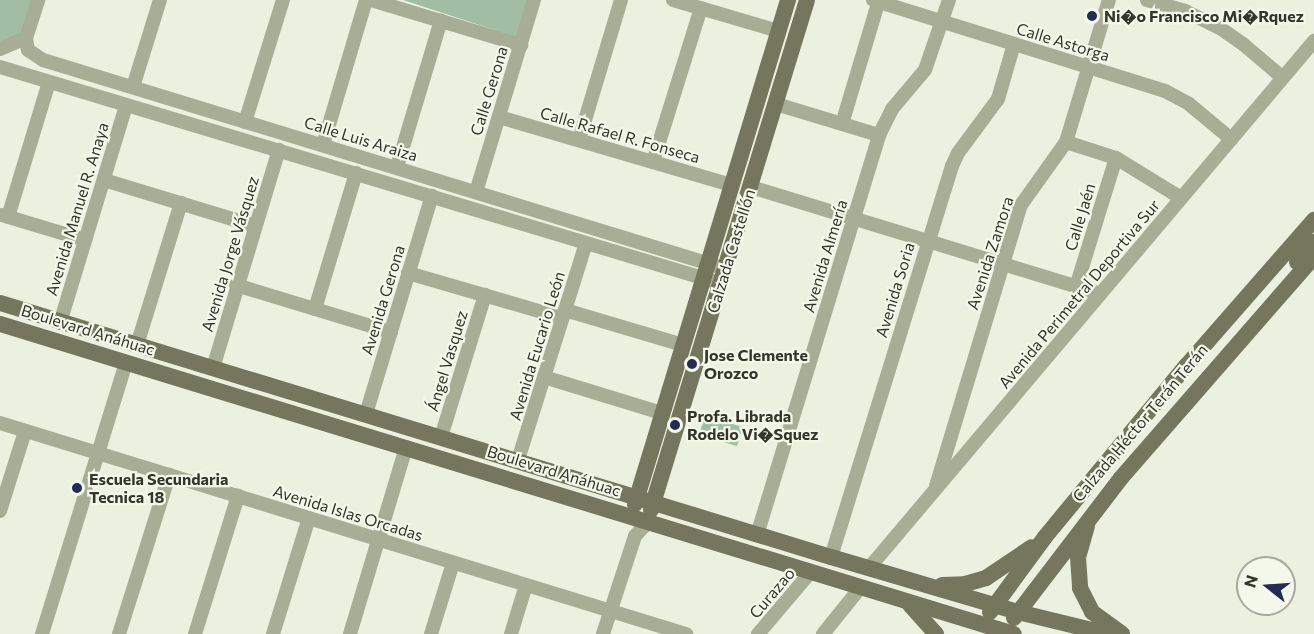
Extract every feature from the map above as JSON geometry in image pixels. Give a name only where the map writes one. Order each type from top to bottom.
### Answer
[{"type":"main road","name":"Calzada Castellón","points":[[631,517],[788,0]]},
{"type":"main road","name":"Calzada Castellón","points":[[648,522],[807,0]]},
{"type":"main road","name":"Calzada Héctor Terán Terán","points":[[978,629],[1045,537],[1199,351],[1314,220]]},
{"type":"main road","points":[[1266,311],[1296,262],[1314,242]]},
{"type":"main road","name":"Calzada Héctor Terán Terán","points":[[1007,633],[1018,612],[1149,443],[1314,256]]},
{"type":"main road","name":"Boulevard Anáhuac","points":[[0,303],[654,501],[757,535],[1018,612],[1108,634]]},
{"type":"main road","name":"Boulevard Anáhuac","points":[[0,324],[907,602],[978,629],[1007,633]]},
{"type":"main road","points":[[1149,443],[1142,434],[1144,425],[1192,367],[1199,351]]},
{"type":"main road","points":[[1091,515],[1078,557],[1080,588],[1092,612],[1122,634]]},
{"type":"main road","points":[[928,585],[965,584],[986,578],[1045,537]]},
{"type":"main road","points":[[907,602],[927,621],[936,634]]},
{"type":"street","points":[[0,49],[26,38],[39,0]]},
{"type":"street","points":[[133,87],[160,0]]},
{"type":"street","points":[[245,122],[283,0]]},
{"type":"street","points":[[323,145],[368,0],[521,45]]},
{"type":"street","name":"Calle Gerona","points":[[476,192],[534,0]]},
{"type":"street","points":[[579,140],[621,0]]},
{"type":"street","points":[[673,0],[778,31]]},
{"type":"street","name":"Avenida Almería","points":[[757,535],[879,135],[892,110],[925,70],[949,0]]},
{"type":"street","name":"Avenida Zamora","points":[[934,493],[1002,264],[1026,195],[1066,142],[1109,0]]},
{"type":"street","points":[[1148,0],[1187,6],[1233,36],[1283,78]]},
{"type":"street","points":[[842,124],[877,1]]},
{"type":"street","name":"Calle Astorga","points":[[877,1],[1179,97],[1231,139]]},
{"type":"street","points":[[653,162],[701,8]]},
{"type":"street","points":[[397,167],[441,20]]},
{"type":"street","name":"Calle Luis Araiza","points":[[26,38],[28,50],[43,60],[552,216],[706,271]]},
{"type":"street","name":"Avenida Perimetral Deportiva Sur","points":[[869,568],[1314,41]]},
{"type":"street","name":"Avenida Soria","points":[[831,557],[955,159],[998,99],[1014,45]]},
{"type":"street","name":"Calle Luis Araiza","points":[[0,67],[586,243],[724,276]]},
{"type":"street","points":[[49,82],[4,216],[86,240]]},
{"type":"street","points":[[170,118],[174,100]]},
{"type":"street","points":[[776,104],[879,135]]},
{"type":"street","name":"Avenida Manuel R. Anaya","points":[[60,323],[126,106]]},
{"type":"street","name":"Calle Rafael R. Fonseca","points":[[499,117],[731,185]]},
{"type":"street","points":[[1066,142],[1116,158],[1181,198]]},
{"type":"street","name":"Avenida Jorge Vásquez","points":[[213,368],[236,285],[279,150]]},
{"type":"street","name":"Calle Jaén","points":[[1076,287],[1116,158]]},
{"type":"street","points":[[315,309],[356,173]]},
{"type":"street","points":[[104,180],[255,226]]},
{"type":"street","points":[[751,187],[1100,294]]},
{"type":"street","name":"Avenida Gerona","points":[[366,414],[432,196]]},
{"type":"street","points":[[137,345],[181,203]]},
{"type":"street","points":[[547,231],[552,216]]},
{"type":"street","name":"Avenida Eucario León","points":[[519,460],[586,243]]},
{"type":"street","points":[[408,273],[683,345]]},
{"type":"street","points":[[236,285],[391,332]]},
{"type":"street","name":"Ángel Vasquez","points":[[441,437],[485,295]]},
{"type":"street","points":[[42,634],[126,363]]},
{"type":"street","points":[[544,377],[662,413]]},
{"type":"street","name":"Avenida Islas Orcadas","points":[[0,423],[686,634]]},
{"type":"street","points":[[0,511],[25,431]]},
{"type":"street","points":[[350,634],[406,447]]},
{"type":"street","points":[[119,634],[169,475]]},
{"type":"street","points":[[195,634],[238,496]]},
{"type":"street","points":[[631,517],[635,536]]},
{"type":"street","points":[[273,634],[309,518]]},
{"type":"street","points":[[603,634],[635,536],[648,522]]},
{"type":"street","points":[[431,634],[453,563]]},
{"type":"street","name":"Curazao","points":[[758,634],[810,573]]},
{"type":"street","points":[[511,634],[526,585]]},
{"type":"street","points":[[823,634],[860,588]]},
{"type":"green space","points":[[0,0],[34,0],[22,35],[0,46]]},
{"type":"green space","points":[[403,0],[530,0],[519,38]]},
{"type":"green space","points":[[705,416],[743,427],[737,446],[699,435]]},
{"type":"place","name":"Ni�o Francisco Mi�Rquez","points":[[1092,16]]},
{"type":"place","name":"Jose Clemente Orozco","points":[[692,364]]},
{"type":"place","name":"Profa. Librada Rodelo Vi�Squez","points":[[675,425]]},
{"type":"place","name":"Escuela Secundaria Tecnica 18","points":[[77,488]]}]
